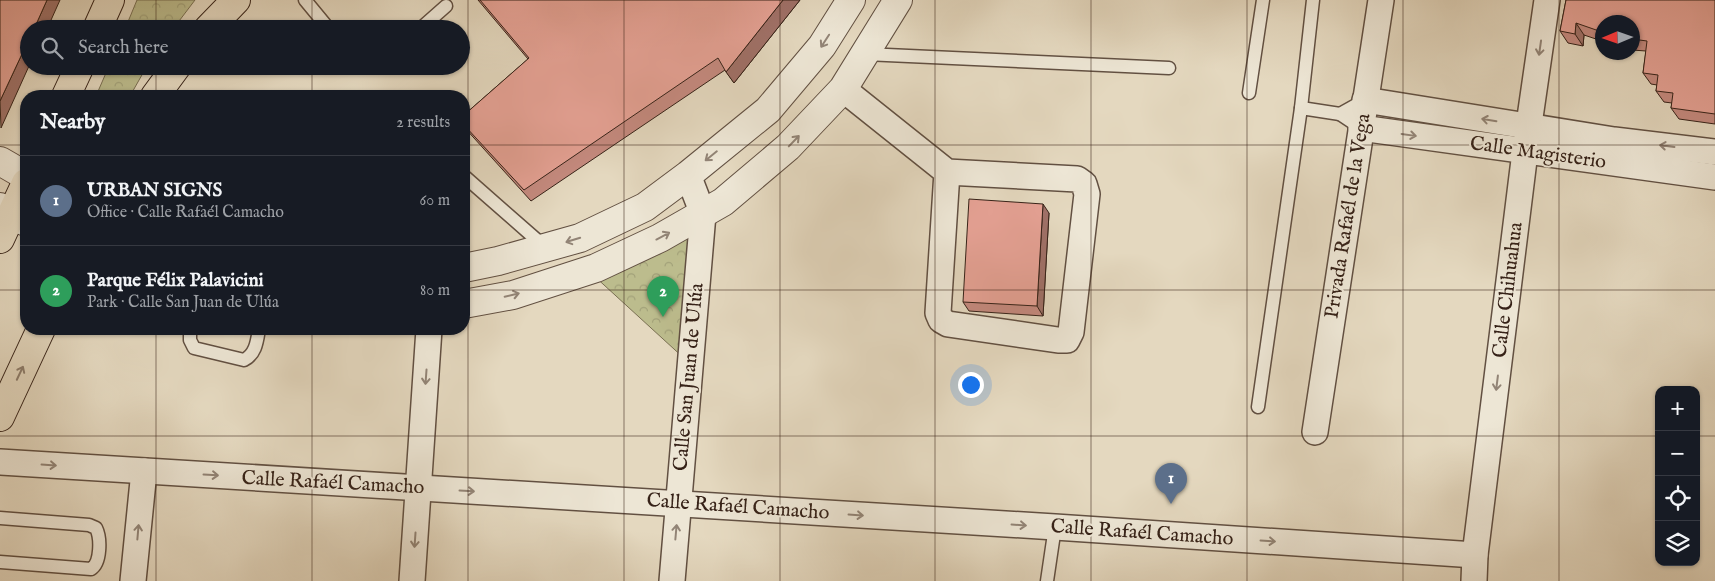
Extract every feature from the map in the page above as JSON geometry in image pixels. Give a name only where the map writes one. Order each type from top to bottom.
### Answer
[{"type":"main road","points":[[101,20],[110,0]]},
{"type":"main road","points":[[217,20],[236,0]]},
{"type":"main road","points":[[69,90],[76,75]]},
{"type":"main road","points":[[160,90],[171,75]]},
{"type":"main road","points":[[0,239],[20,197]]},
{"type":"main road","points":[[0,417],[38,335]]},
{"type":"street","points":[[470,267],[498,261],[580,238],[645,207],[688,175],[768,110],[822,46],[851,0]]},
{"type":"street","points":[[470,303],[513,296],[596,268],[660,238],[722,202],[788,148],[843,89],[898,0]]},
{"type":"street","name":"Privada Rafaél de la Vega","points":[[1315,432],[1381,0]]},
{"type":"street","name":"Calle Chihuahua","points":[[1474,581],[1475,555],[1525,152],[1546,0]]},
{"type":"street","points":[[843,89],[947,172],[1077,179],[1084,184],[1087,194],[1071,332],[1068,340],[948,324],[941,320],[938,313],[947,172]]},
{"type":"street","name":"Calle Magisterio","points":[[1365,100],[1614,140],[1715,152]]},
{"type":"street","name":"Calle Magisterio","points":[[1361,128],[1715,178]]},
{"type":"street","points":[[0,161],[20,173]]},
{"type":"street","name":"Calle San Juan de Ulúa","points":[[672,581],[703,214],[688,175]]},
{"type":"street","points":[[412,581],[429,335]]},
{"type":"street","name":"Calle Rafaél Camacho","points":[[0,462],[1475,555]]},
{"type":"street","points":[[133,581],[144,471]]},
{"type":"lane","points":[[305,0],[322,20]]},
{"type":"lane","points":[[1250,93],[1263,0]]},
{"type":"lane","points":[[1258,407],[1301,108],[1313,0]]},
{"type":"lane","points":[[430,20],[446,6]]},
{"type":"lane","points":[[865,54],[1170,68]]},
{"type":"lane","points":[[1340,114],[1365,100]]},
{"type":"lane","points":[[1301,108],[1340,114],[1361,128]]},
{"type":"lane","points":[[470,181],[546,248]]},
{"type":"lane","points":[[190,335],[194,348],[244,360],[251,356],[255,349],[258,335]]},
{"type":"lane","points":[[0,518],[89,525],[96,528],[99,533],[98,561],[96,567],[91,570],[0,562]]},
{"type":"lane","points":[[1047,581],[1054,527]]},
{"type":"green space","points":[[137,0],[195,0],[180,20],[129,20]]},
{"type":"green space","points":[[105,75],[142,75],[133,90],[99,90]]},
{"type":"green space","points":[[690,235],[686,360],[592,274]]},
{"type":"building","points":[[0,0],[47,0],[38,20],[20,20],[20,58],[0,101]]},
{"type":"building","points":[[480,0],[783,0],[726,72],[718,58],[524,190],[470,132],[470,110],[529,58]]},
{"type":"building","points":[[1566,0],[1715,0],[1715,114],[1671,108],[1673,93],[1656,91],[1658,75],[1643,73],[1647,41],[1640,40],[1640,15],[1595,15],[1595,30],[1576,23],[1575,34],[1560,31]]},
{"type":"building","points":[[969,199],[1043,204],[1037,306],[963,302]]},
{"type":"place","name":"Parque Félix Palavicini","points":[[663,317]]},
{"type":"place","name":"URBAN SIGNS","points":[[1171,504]]}]
